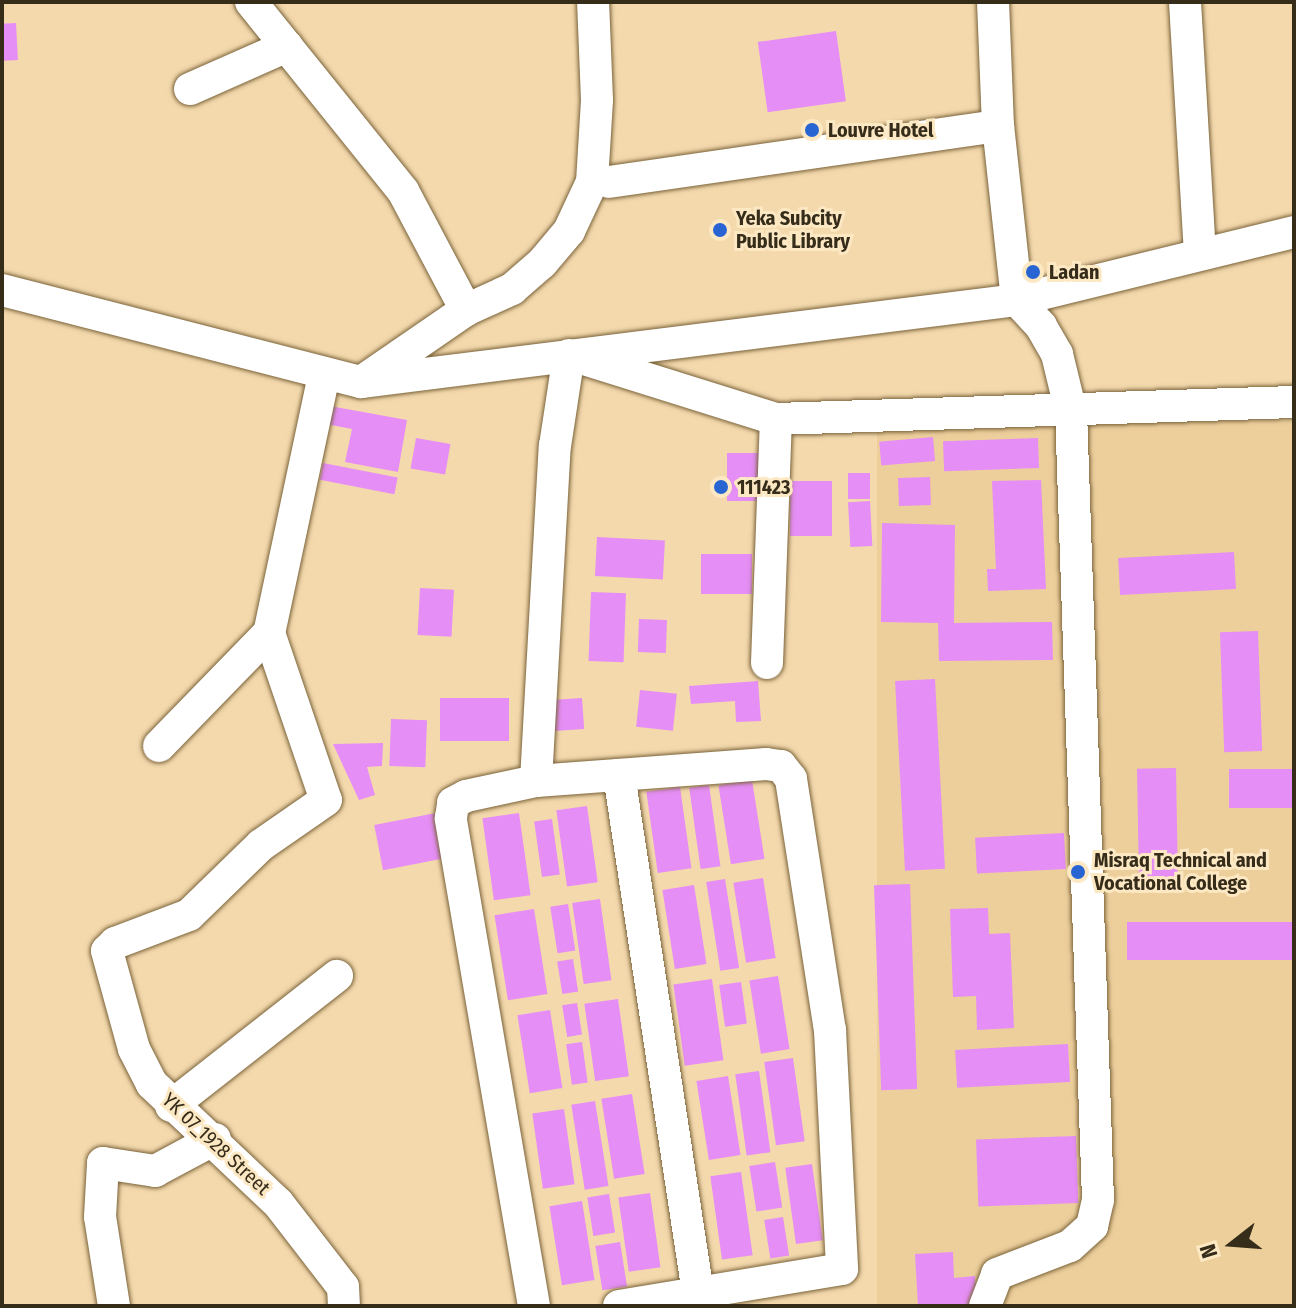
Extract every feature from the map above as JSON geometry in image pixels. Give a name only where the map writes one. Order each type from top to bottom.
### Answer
[{"type":"street","points":[[251,2],[403,191],[466,310]]},
{"type":"street","points":[[361,382],[466,310],[512,289],[542,263],[569,231],[592,182],[597,100],[593,2]]},
{"type":"street","points":[[985,1306],[997,1274],[1070,1246],[1092,1226],[1098,1200],[1071,412],[1057,354],[1041,326],[1017,300],[998,126],[993,2]]},
{"type":"street","points":[[1185,2],[1200,254]]},
{"type":"street","points":[[190,89],[287,46]]},
{"type":"street","points":[[609,182],[998,126]]},
{"type":"street","points":[[2,290],[324,375],[361,382],[569,355],[869,323],[1017,300],[1294,232]]},
{"type":"street","points":[[569,355],[776,419],[1071,412],[1294,402]]},
{"type":"street","points":[[536,781],[555,446],[569,355]]},
{"type":"street","points":[[159,746],[269,633],[324,375]]},
{"type":"street","points":[[767,663],[776,419]]},
{"type":"street","name":"YK 07_1928 Street","points":[[269,633],[326,800],[261,845],[189,915],[115,943],[107,951],[134,1049],[152,1084],[171,1106],[215,1139],[278,1203],[343,1287],[344,1306]]},
{"type":"street","points":[[534,1306],[451,818],[453,803],[466,796],[536,781],[781,766],[791,779],[830,1030],[842,1269],[619,1306]]},
{"type":"street","points":[[619,775],[698,1293]]},
{"type":"street","points":[[171,1106],[337,976]]},
{"type":"street","points":[[114,1306],[100,1217],[103,1163],[155,1171],[215,1139]]},
{"type":"shaded area","name":"Misraq Technical and Vocational College","points":[[877,421],[1294,421],[1294,1306],[877,1306]]},
{"type":"building","points":[[16,23],[18,60],[4,61],[2,24]]},
{"type":"building","points":[[836,31],[846,101],[768,112],[758,42]]},
{"type":"building","points":[[330,406],[407,420],[398,472],[345,462],[352,429],[326,424]]},
{"type":"building","points":[[933,437],[935,461],[881,466],[879,442]]},
{"type":"building","points":[[416,438],[450,444],[445,475],[411,469]]},
{"type":"building","points":[[1038,438],[1039,468],[944,471],[943,441]]},
{"type":"building","points":[[727,453],[772,453],[772,501],[727,501]]},
{"type":"building","points":[[323,463],[398,478],[394,494],[320,480]]},
{"type":"building","points":[[848,473],[870,473],[870,499],[848,499]]},
{"type":"building","points":[[930,477],[931,505],[899,506],[898,478]]},
{"type":"building","points":[[1041,480],[1046,589],[988,591],[987,569],[996,569],[992,481]]},
{"type":"building","points":[[790,481],[832,481],[832,536],[790,536]]},
{"type":"building","points":[[870,501],[872,546],[850,547],[848,502]]},
{"type":"building","points":[[882,523],[955,525],[954,623],[1052,622],[1053,660],[939,661],[938,623],[881,622]]},
{"type":"building","points":[[597,537],[665,541],[663,580],[595,576]]},
{"type":"building","points":[[1234,552],[1236,589],[1120,595],[1118,558]]},
{"type":"building","points":[[701,554],[752,554],[752,594],[701,594]]},
{"type":"building","points":[[420,588],[454,590],[451,637],[418,635]]},
{"type":"building","points":[[591,592],[626,593],[624,662],[589,661]]},
{"type":"building","points":[[639,619],[667,620],[666,653],[638,652]]},
{"type":"building","points":[[1258,631],[1262,751],[1224,752],[1220,632]]},
{"type":"building","points":[[935,679],[945,869],[905,871],[895,681]]},
{"type":"building","points":[[758,681],[761,721],[736,722],[735,701],[691,704],[689,686]]},
{"type":"building","points":[[640,690],[677,694],[673,731],[636,727]]},
{"type":"building","points":[[440,698],[509,698],[509,741],[440,741]]},
{"type":"building","points":[[582,698],[584,729],[554,731],[552,700]]},
{"type":"building","points":[[391,719],[427,720],[425,767],[389,766]]},
{"type":"building","points":[[383,743],[382,766],[367,767],[375,795],[359,800],[333,744]]},
{"type":"building","points":[[1176,768],[1178,887],[1139,888],[1137,769]]},
{"type":"building","points":[[1229,769],[1294,769],[1294,808],[1229,808]]},
{"type":"building","points":[[752,780],[765,859],[731,864],[718,785]]},
{"type":"building","points":[[709,785],[720,866],[701,869],[689,788]]},
{"type":"building","points":[[680,787],[691,868],[658,873],[646,792]]},
{"type":"building","points":[[587,806],[598,882],[567,887],[556,810]]},
{"type":"building","points":[[441,812],[450,857],[383,870],[374,825]]},
{"type":"building","points":[[519,813],[531,895],[494,900],[482,818]]},
{"type":"building","points":[[552,819],[560,874],[542,877],[534,822]]},
{"type":"building","points":[[1064,833],[1066,869],[977,874],[975,838]]},
{"type":"building","points":[[763,878],[776,958],[746,963],[733,883]]},
{"type":"building","points":[[725,879],[739,968],[720,971],[706,882]]},
{"type":"building","points":[[910,884],[917,1089],[881,1090],[874,885]]},
{"type":"building","points":[[694,885],[707,964],[675,969],[662,890]]},
{"type":"building","points":[[600,899],[611,980],[584,984],[572,903]]},
{"type":"building","points":[[568,904],[575,950],[558,953],[550,907]]},
{"type":"building","points":[[988,908],[989,934],[1010,933],[1014,1028],[977,1030],[976,996],[953,997],[950,909]]},
{"type":"building","points":[[534,909],[547,994],[508,1000],[494,915]]},
{"type":"building","points":[[1127,922],[1294,922],[1294,960],[1127,960]]},
{"type":"building","points":[[573,959],[578,992],[562,994],[557,962]]},
{"type":"building","points":[[778,976],[790,1049],[761,1054],[749,981]]},
{"type":"building","points":[[712,979],[723,1060],[685,1066],[673,984]]},
{"type":"building","points":[[741,982],[747,1024],[725,1027],[719,985]]},
{"type":"building","points":[[618,999],[629,1076],[595,1081],[584,1004]]},
{"type":"building","points":[[577,1003],[582,1035],[567,1037],[562,1005]]},
{"type":"building","points":[[550,1010],[562,1088],[530,1093],[517,1015]]},
{"type":"building","points":[[582,1042],[588,1083],[572,1085],[566,1044]]},
{"type":"building","points":[[1068,1044],[1070,1082],[957,1088],[955,1050]]},
{"type":"building","points":[[793,1058],[805,1141],[776,1145],[764,1062]]},
{"type":"building","points":[[759,1071],[770,1152],[747,1156],[735,1074]]},
{"type":"building","points":[[728,1076],[741,1155],[709,1160],[696,1081]]},
{"type":"building","points":[[632,1094],[645,1174],[614,1179],[601,1099]]},
{"type":"building","points":[[595,1101],[608,1186],[585,1190],[571,1105]]},
{"type":"building","points":[[564,1109],[575,1184],[543,1189],[532,1113]]},
{"type":"building","points":[[1076,1136],[1078,1203],[978,1206],[976,1139]]},
{"type":"building","points":[[775,1162],[782,1207],[757,1212],[749,1166]]},
{"type":"building","points":[[812,1164],[823,1240],[796,1244],[785,1168]]},
{"type":"building","points":[[741,1172],[753,1255],[722,1259],[710,1176]]},
{"type":"building","points":[[650,1193],[660,1267],[629,1272],[618,1197]]},
{"type":"building","points":[[609,1194],[615,1233],[593,1236],[587,1197]]},
{"type":"building","points":[[582,1201],[595,1280],[562,1285],[549,1206]]},
{"type":"building","points":[[783,1217],[789,1256],[770,1258],[764,1220]]},
{"type":"building","points":[[620,1242],[627,1286],[602,1290],[595,1246]]},
{"type":"building","points":[[953,1252],[954,1278],[975,1276],[977,1306],[918,1306],[915,1254]]},
{"type":"place","name":"Louvre Hotel","points":[[812,130]]},
{"type":"place","name":"Yeka Subcity Public Library","points":[[720,230]]},
{"type":"place","name":"Ladan","points":[[1033,272]]},
{"type":"place","name":"111423","points":[[721,487]]},
{"type":"place","name":"Misraq Technical and Vocational College","points":[[1078,872]]}]
